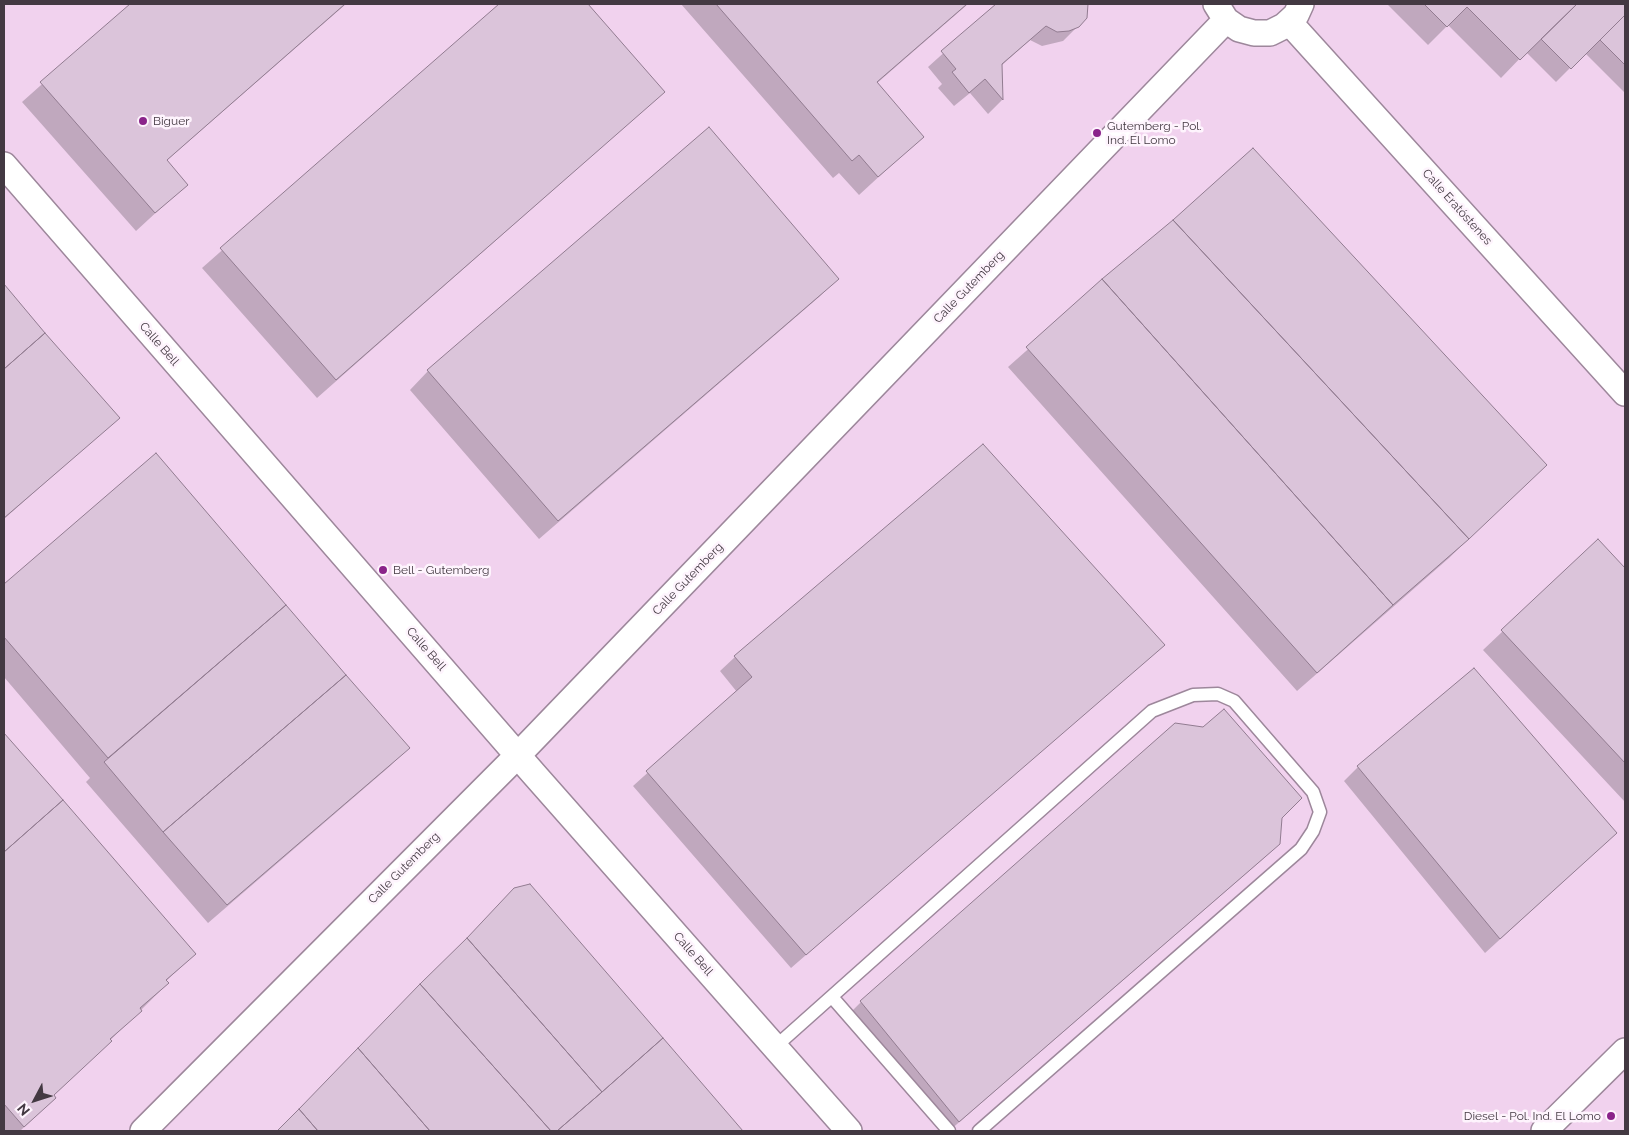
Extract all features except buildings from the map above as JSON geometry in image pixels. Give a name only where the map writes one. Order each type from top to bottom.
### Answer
[{"type":"street","points":[[1221,12],[1239,29],[1254,33],[1270,33],[1295,13]]},
{"type":"street","name":"Calle Gutemberg","points":[[143,1131],[518,755],[1221,12]]},
{"type":"street","name":"Calle Eratóstenes","points":[[1295,13],[1625,393]]},
{"type":"street","name":"Calle Bell","points":[[4,165],[518,755],[850,1131]]},
{"type":"street","points":[[1544,1131],[1625,1051]]},
{"type":"lane","points":[[776,1047],[1152,711],[1193,695],[1218,694],[1234,701],[1313,792],[1320,812],[1313,831],[1300,849],[980,1131]]},
{"type":"lane","points":[[832,997],[948,1131]]},
{"type":"shaded area","points":[[4,4],[1625,4],[1625,1131],[4,1131]]},
{"type":"place","name":"Biguer","points":[[143,121]]},
{"type":"place","name":"Gutemberg - Pol. Ind. El Lomo","points":[[1097,133]]},
{"type":"place","name":"Bell - Gutemberg","points":[[383,570]]},
{"type":"place","name":"Diesel - Pol. Ind. El Lomo","points":[[1611,1116]]}]
